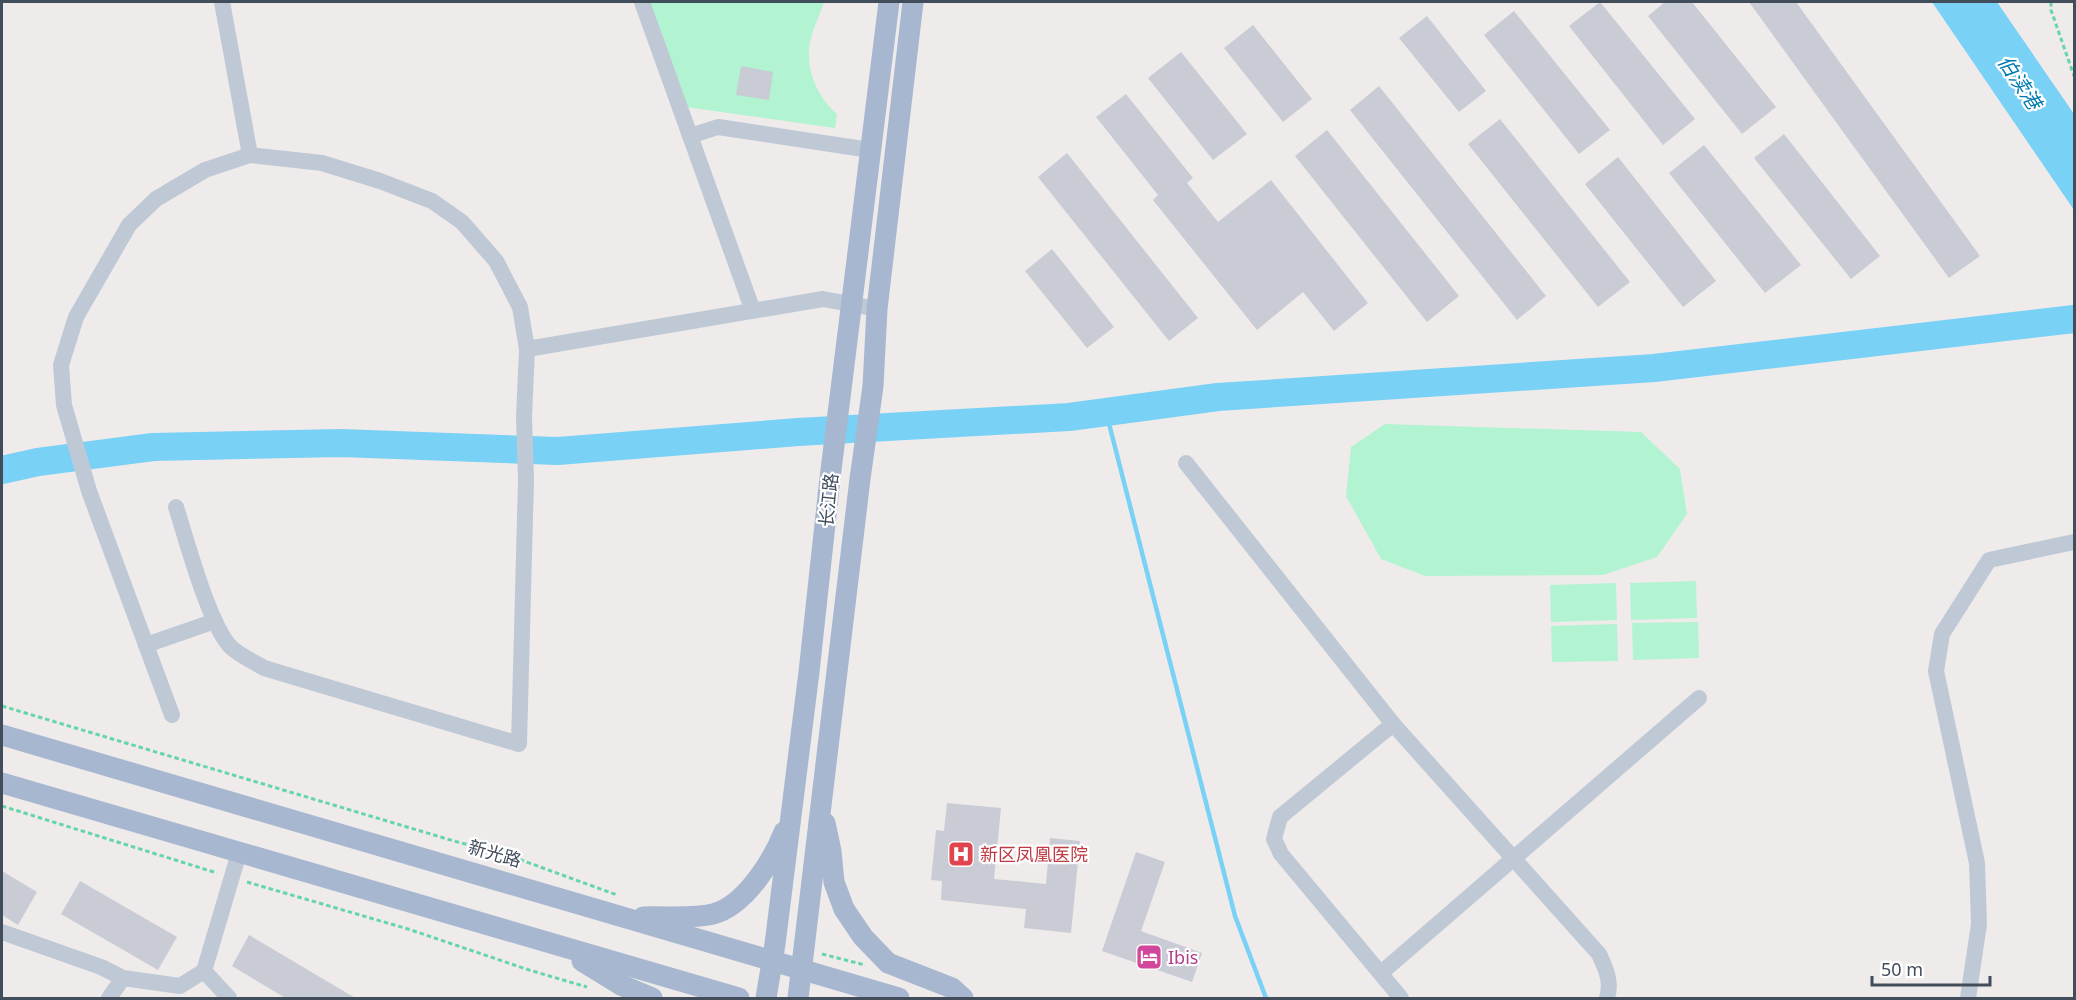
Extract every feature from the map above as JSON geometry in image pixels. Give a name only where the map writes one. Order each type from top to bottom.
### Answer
[{"type":"main road","name":"长江路","points":[[766,999],[792,808],[889,2]]},
{"type":"main road","name":"长江路","points":[[798,999],[873,386],[877,309],[913,2]]},
{"type":"main road","name":"新光路","points":[[2,735],[624,908],[772,961],[803,960],[898,999]]},
{"type":"main road","points":[[2,783],[739,999]]},
{"type":"main road","points":[[624,908],[693,917],[715,914],[730,905],[755,883],[781,838],[792,808]]},
{"type":"main road","points":[[821,809],[831,850],[834,882],[844,909],[863,937],[888,963],[952,988],[963,999]]},
{"type":"main road","points":[[559,946],[621,985],[652,999]]},
{"type":"street","points":[[222,2],[250,155]]},
{"type":"street","points":[[642,2],[753,311]]},
{"type":"street","points":[[690,136],[718,127],[870,150]]},
{"type":"street","points":[[172,715],[89,491],[64,405],[61,365],[76,317],[129,225],[156,199],[205,170],[250,155],[322,163],[380,181],[432,201],[462,222],[496,261],[520,307],[527,349],[519,744],[264,668],[231,648],[215,621],[176,507]]},
{"type":"street","points":[[527,349],[823,299],[877,309]]},
{"type":"street","points":[[1186,463],[1393,723],[1599,954],[1609,975],[1607,999]]},
{"type":"street","points":[[1968,999],[1979,924],[1977,863],[1936,671],[1942,634],[1989,560],[2074,542]]},
{"type":"street","points":[[146,645],[215,621]]},
{"type":"street","points":[[1381,973],[1699,698]]},
{"type":"street","points":[[1393,723],[1280,817],[1274,838],[1281,854],[1401,999]]},
{"type":"street","points":[[2,932],[101,967],[123,978],[180,986],[204,971],[239,853]]},
{"type":"street","points":[[204,971],[229,999]]},
{"type":"street","points":[[109,999],[123,978]]},
{"type":"path","points":[[2051,2],[2051,10],[2074,76]]},
{"type":"path","name":"新光路","points":[[2,706],[510,856],[624,908]]},
{"type":"path","points":[[2,806],[232,878],[408,928],[529,970],[593,989]]},
{"type":"path","points":[[803,960],[873,967]]},
{"type":"green space","points":[[649,2],[824,2],[810,42],[809,62],[818,91],[837,114],[835,128],[685,107]]},
{"type":"green space","points":[[1385,424],[1641,432],[1680,469],[1687,514],[1657,557],[1603,575],[1425,576],[1381,559],[1346,496],[1351,447]]},
{"type":"green space","points":[[1696,581],[1697,618],[1631,620],[1630,583]]},
{"type":"green space","points":[[1616,583],[1617,620],[1551,622],[1550,585]]},
{"type":"green space","points":[[1698,622],[1699,658],[1633,660],[1632,623]]},
{"type":"green space","points":[[1617,624],[1618,661],[1552,662],[1551,626]]},
{"type":"water","name":"伯渎港","points":[[1932,2],[1997,2],[2074,114],[2074,210]]},
{"type":"building","points":[[1600,2],[1695,119],[1663,145],[1569,26]]},
{"type":"building","points":[[1665,2],[1692,2],[1776,107],[1742,134],[1648,16]]},
{"type":"building","points":[[1749,2],[1796,2],[1980,256],[1949,278]]},
{"type":"building","points":[[1514,11],[1610,130],[1579,154],[1484,35]]},
{"type":"building","points":[[1427,16],[1486,91],[1459,112],[1399,38]]},
{"type":"building","points":[[1253,25],[1312,99],[1283,122],[1224,48]]},
{"type":"building","points":[[1181,52],[1247,134],[1213,160],[1148,78]]},
{"type":"building","points":[[741,66],[773,72],[769,100],[736,95]]},
{"type":"building","points":[[1379,86],[1546,296],[1517,320],[1350,110]]},
{"type":"building","points":[[1126,94],[1193,178],[1187,183],[1218,222],[1271,180],[1368,303],[1334,331],[1303,292],[1257,330],[1153,200],[1158,195],[1096,117]]},
{"type":"building","points":[[1500,119],[1630,282],[1598,307],[1468,144]]},
{"type":"building","points":[[1327,130],[1459,296],[1427,322],[1295,156]]},
{"type":"building","points":[[1784,134],[1880,256],[1851,279],[1754,158]]},
{"type":"building","points":[[1704,145],[1801,265],[1765,293],[1669,173]]},
{"type":"building","points":[[1067,153],[1198,318],[1169,341],[1038,177]]},
{"type":"building","points":[[1618,157],[1716,281],[1683,307],[1585,184]]},
{"type":"building","points":[[1052,249],[1114,327],[1087,348],[1025,271]]},
{"type":"building","points":[[947,803],[1001,808],[994,879],[1046,884],[1050,838],[1080,841],[1071,933],[1024,928],[1026,909],[941,900],[942,881],[931,880],[936,830],[944,831]]},
{"type":"building","points":[[1136,852],[1165,862],[1141,931],[1202,953],[1192,982],[1102,951]]},
{"type":"building","points":[[2,871],[37,892],[18,925],[2,915]]},
{"type":"building","points":[[80,881],[177,937],[158,970],[61,914]]},
{"type":"building","points":[[249,935],[357,999],[287,999],[232,966]]},
{"type":"waterway","points":[[2,470],[38,462],[153,447],[341,443],[558,451],[798,432],[1069,417],[1218,397],[1654,368],[2074,319]]},
{"type":"waterway","points":[[1106,412],[1235,916],[1266,998]]},
{"type":"place","name":"新区凤凰医院","points":[[961,854]]},
{"type":"place","name":"Ibis","points":[[1149,957]]}]
